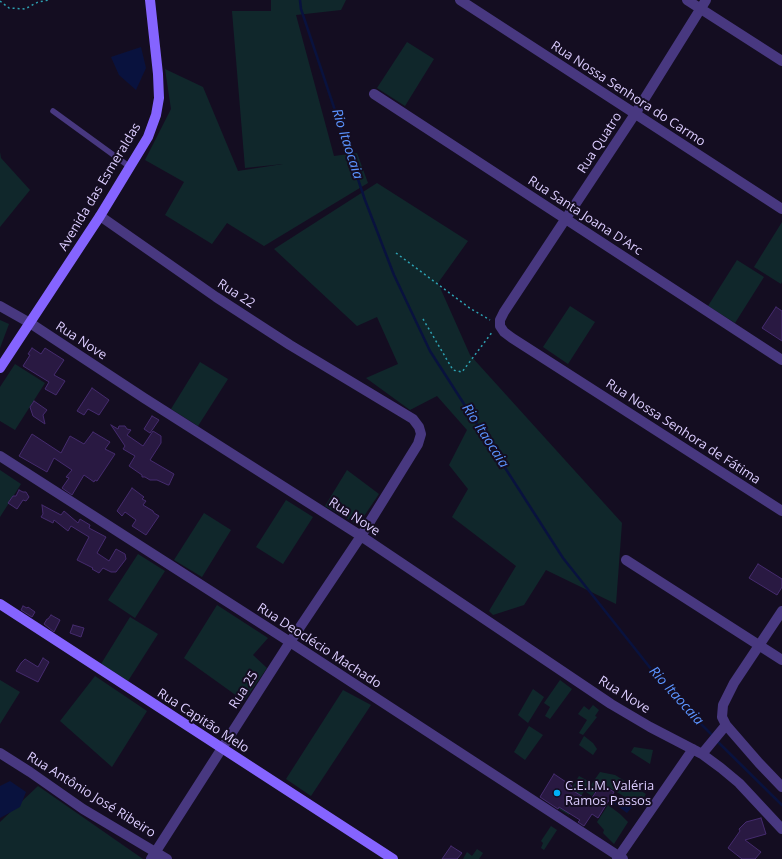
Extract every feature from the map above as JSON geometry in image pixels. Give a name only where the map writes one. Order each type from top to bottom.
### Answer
[{"type":"main road","name":"Avenida das Esmeraldas","points":[[0,368],[100,216],[148,137],[156,116],[159,98],[150,0]]},
{"type":"main road","name":"Rua Capitão Melo","points":[[0,604],[393,859]]},
{"type":"street","name":"Rua Nossa Senhora do Carmo","points":[[460,0],[782,209]]},
{"type":"street","points":[[687,0],[782,61]]},
{"type":"street","name":"Rua Quatro","points":[[499,325],[504,312],[635,114],[706,0]]},
{"type":"street","name":"Rua Santa Joana D'Arc","points":[[374,94],[782,360]]},
{"type":"street","name":"Rua 22","points":[[100,216],[216,297],[290,345],[413,419],[419,427],[420,434],[418,444],[361,536]]},
{"type":"street","name":"Rua Nove","points":[[0,306],[30,323],[150,402],[361,536],[611,704],[697,752],[721,768],[739,783],[782,829]]},
{"type":"street","name":"Rua Nossa Senhora de Fátima","points":[[499,325],[504,332],[512,338],[782,511]]},
{"type":"street","name":"Rua Deoclécio Machado","points":[[0,456],[290,642],[619,858]]},
{"type":"street","name":"Rua 25","points":[[153,855],[290,642],[361,536]]},
{"type":"street","points":[[626,560],[782,660]]},
{"type":"street","points":[[782,611],[734,684],[723,705],[722,717],[724,729],[782,786]]},
{"type":"street","points":[[619,858],[697,752],[710,744],[724,729]]},
{"type":"street","name":"Rua Antônio José Ribeiro","points":[[0,753],[153,855],[167,859]]},
{"type":"lane","points":[[54,111],[130,167]]},
{"type":"path","points":[[0,1],[9,8],[25,9],[38,2],[50,0]]},
{"type":"path","points":[[396,253],[471,309],[499,325],[462,372],[454,370],[423,318]]},
{"type":"green space","points":[[271,0],[346,0],[341,10],[296,15],[334,156],[357,153],[368,183],[264,246],[227,223],[212,244],[165,215],[184,182],[145,160],[171,109],[165,69],[203,87],[238,171],[283,164],[245,168],[232,11],[271,11]]},
{"type":"green space","points":[[407,42],[434,59],[405,106],[377,88]]},
{"type":"green space","points":[[0,152],[1,158],[30,190],[0,227]]},
{"type":"green space","points":[[377,183],[468,241],[438,283],[470,355],[622,523],[616,604],[546,570],[524,605],[493,615],[489,611],[516,566],[452,517],[468,489],[449,465],[467,430],[437,396],[410,410],[366,378],[398,364],[377,317],[357,326],[274,249]]},
{"type":"green space","points":[[782,222],[782,282],[781,284],[754,267]]},
{"type":"green space","points":[[737,260],[764,277],[735,323],[708,306]]},
{"type":"green space","points":[[570,306],[595,322],[568,364],[543,347]]},
{"type":"green space","points":[[0,320],[9,324],[0,348]]},
{"type":"green space","points":[[200,362],[228,379],[198,426],[171,409]]},
{"type":"green space","points":[[15,364],[45,383],[15,430],[0,421],[0,387]]},
{"type":"green space","points":[[0,470],[21,484],[0,517]]},
{"type":"green space","points":[[347,470],[379,494],[358,525],[325,506]]},
{"type":"green space","points":[[286,500],[313,517],[283,564],[256,547]]},
{"type":"green space","points":[[204,513],[231,530],[202,577],[174,560]]},
{"type":"green space","points":[[138,554],[165,571],[135,618],[108,600]]},
{"type":"green space","points":[[217,605],[268,638],[253,655],[267,668],[244,701],[184,658]]},
{"type":"green space","points":[[130,617],[158,634],[128,681],[101,664]]},
{"type":"green space","points":[[95,676],[147,711],[112,767],[60,721]]},
{"type":"green space","points":[[0,680],[20,692],[0,724]]},
{"type":"green space","points":[[560,680],[572,689],[550,719],[545,716],[550,707],[544,703]]},
{"type":"green space","points":[[533,689],[544,697],[528,723],[518,715]]},
{"type":"green space","points":[[343,690],[371,705],[311,796],[286,779]]},
{"type":"green space","points":[[593,705],[599,710],[595,716],[597,717],[583,735],[579,733],[587,720],[578,714],[584,706],[589,710]]},
{"type":"green space","points":[[529,726],[543,735],[525,760],[514,752]]},
{"type":"green space","points":[[584,736],[593,743],[597,749],[593,755],[579,745]]},
{"type":"green space","points":[[634,747],[653,750],[650,764],[631,752]]},
{"type":"green space","points":[[600,772],[615,775],[646,794],[639,805],[601,783],[592,796],[586,792]]},
{"type":"green space","points":[[579,776],[590,782],[569,815],[559,809]]},
{"type":"green space","points":[[38,786],[143,859],[0,859],[0,822]]},
{"type":"green space","points":[[608,805],[628,822],[614,844],[603,833],[604,830],[597,822]]},
{"type":"green space","points":[[551,826],[557,830],[544,850],[541,848],[543,843],[541,841]]},
{"type":"green space","points":[[477,849],[483,853],[479,859],[463,859],[467,852],[472,856]]},
{"type":"shaded area","points":[[141,47],[146,68],[136,90],[119,75],[111,57]]},
{"type":"shaded area","points":[[10,781],[26,792],[20,807],[0,818],[0,786]]},
{"type":"shaded area","points":[[616,796],[632,807],[627,813],[612,802]]},
{"type":"building","points":[[776,307],[782,311],[782,341],[762,328]]},
{"type":"building","points":[[32,348],[41,354],[45,348],[64,360],[54,375],[65,381],[56,395],[45,389],[49,382],[23,366],[30,355],[28,354]]},
{"type":"building","points":[[92,388],[109,400],[99,415],[88,409],[84,415],[77,411]]},
{"type":"building","points":[[34,401],[47,410],[43,415],[45,424],[33,416],[30,407]]},
{"type":"building","points":[[152,416],[159,420],[150,433],[144,429]]},
{"type":"building","points":[[111,425],[118,429],[119,426],[125,426],[127,429],[131,430],[127,435],[143,446],[153,431],[161,436],[161,443],[150,460],[174,474],[169,485],[157,480],[150,480],[142,477],[142,475],[129,466],[135,456],[123,449],[125,446]]},
{"type":"building","points":[[93,432],[110,442],[105,449],[115,454],[97,481],[95,480],[94,482],[84,475],[72,495],[62,488],[69,478],[66,477],[72,470],[54,458],[47,472],[19,456],[32,434],[61,453],[70,436],[84,444]]},
{"type":"building","points":[[132,488],[144,497],[142,499],[146,501],[143,505],[159,516],[146,535],[132,526],[136,520],[125,512],[122,516],[117,511]]},
{"type":"building","points":[[19,490],[26,492],[29,497],[26,501],[23,500],[17,509],[8,503],[13,496],[16,496]]},
{"type":"building","points":[[42,505],[61,515],[64,511],[78,523],[80,519],[90,525],[89,528],[106,537],[97,553],[109,561],[116,549],[125,554],[126,559],[116,572],[111,572],[103,568],[99,573],[92,569],[93,568],[77,560],[89,537],[71,526],[68,531],[54,520],[53,523],[41,517],[43,514]]},
{"type":"building","points":[[758,564],[782,579],[782,587],[777,595],[749,578]]},
{"type":"building","points":[[23,606],[28,607],[35,612],[32,617],[21,610]]},
{"type":"building","points":[[51,615],[60,620],[54,632],[44,624]]},
{"type":"building","points":[[73,625],[84,628],[81,637],[70,633]]},
{"type":"building","points":[[43,658],[49,662],[38,682],[16,671],[25,659],[38,667]]},
{"type":"building","points":[[554,774],[572,786],[570,789],[590,801],[601,784],[614,792],[598,818],[592,814],[584,826],[578,822],[580,820],[559,807],[558,809],[540,797]]},
{"type":"building","points":[[761,818],[766,834],[745,840],[761,852],[755,859],[742,859],[728,848],[740,831],[739,829],[746,822]]},
{"type":"building","points":[[451,846],[462,853],[457,859],[442,859]]},
{"type":"waterway","name":"Rio Itaocaia","points":[[300,0],[301,9],[365,200],[394,275],[430,351],[563,558],[671,694],[714,737]]},
{"type":"waterway","name":"Rio Itaocaia","points":[[717,741],[782,805]]},
{"type":"place","name":"C.E.I.M. Valéria Ramos Passos","points":[[557,793]]}]
